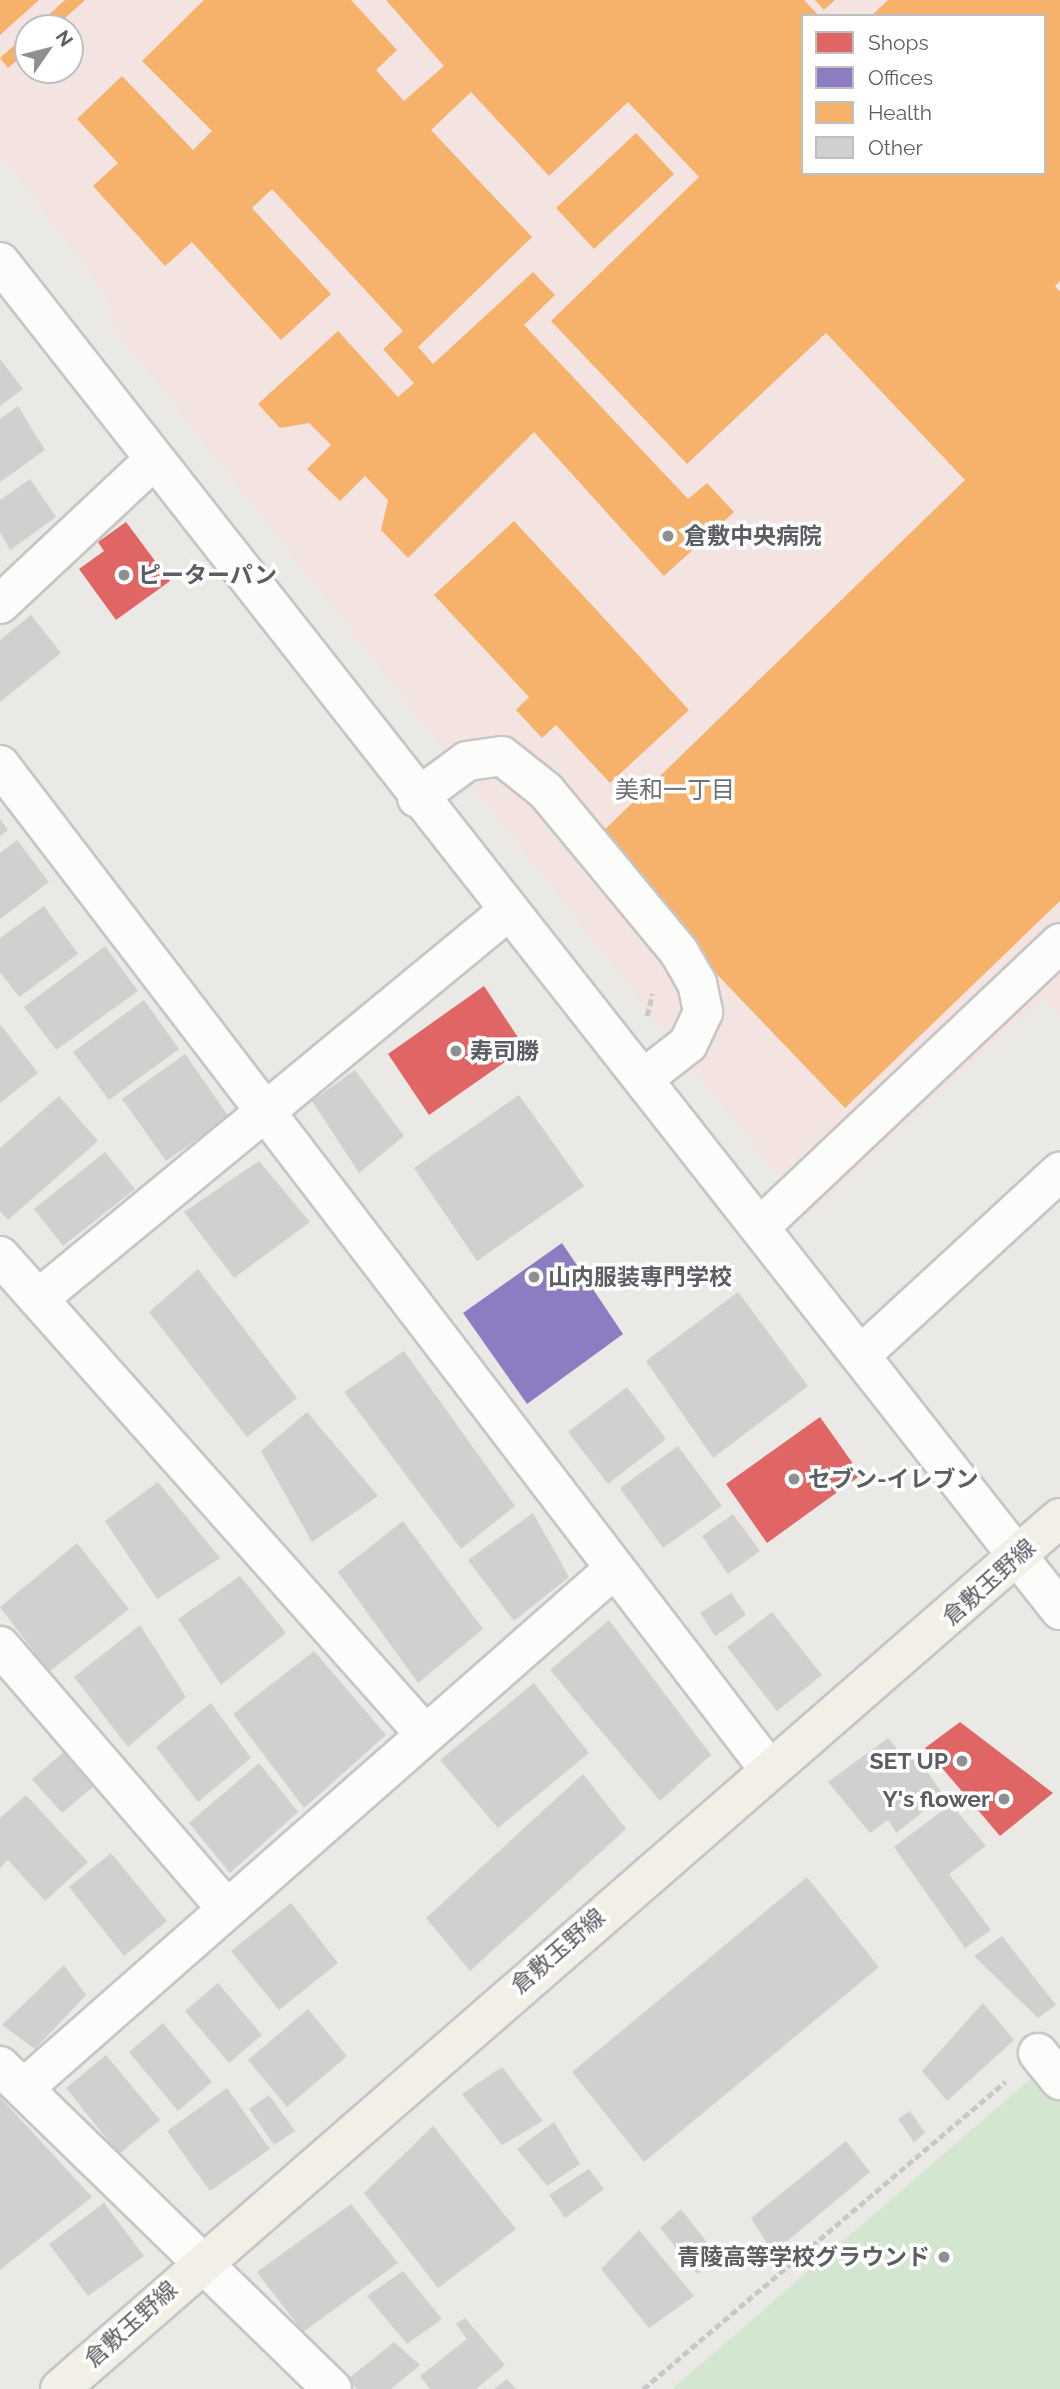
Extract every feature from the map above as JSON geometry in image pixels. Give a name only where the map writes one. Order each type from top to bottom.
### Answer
[{"type":"main road","name":"倉敷玉野線","points":[[60,2389],[201,2260],[1060,1518]]},
{"type":"street","points":[[5,279],[153,461],[507,912],[762,1225],[1060,1610]]},
{"type":"street","points":[[0,604],[153,461]]},
{"type":"street","points":[[416,798],[467,761],[502,756],[546,791],[679,952],[698,983],[703,1012],[688,1044],[643,1079]]},
{"type":"street","points":[[0,765],[612,1570],[768,1768]]},
{"type":"street","points":[[38,1299],[507,912]]},
{"type":"street","points":[[762,1225],[1060,943]]},
{"type":"street","points":[[863,1353],[1060,1172]]},
{"type":"street","points":[[0,1256],[423,1732]]},
{"type":"street","points":[[332,2389],[8,2075],[225,1907],[612,1570]]},
{"type":"street","points":[[0,1646],[225,1907]]},
{"type":"path","points":[[643,2389],[1049,2066]]},
{"type":"shaded area","name":"倉敷中央病院","points":[[0,0],[1060,0],[1060,1017],[1043,998],[808,1215],[113,327],[108,298],[0,154]]},
{"type":"green space","name":"青陵高等学校グラウンド","points":[[1036,2074],[1060,2101],[1060,2389],[672,2389]]},
{"type":"building: Shops","name":"ピーターパン","points":[[126,522],[170,581],[116,620],[79,569],[104,551],[98,542]]},
{"type":"building: Shops","name":"寿司勝","points":[[484,986],[525,1048],[429,1115],[388,1054]]},
{"type":"building: Shops","name":"セブン-イレブン","points":[[820,1417],[861,1475],[767,1543],[726,1484]]},
{"type":"building: Shops","points":[[960,1722],[1053,1793],[1000,1836],[925,1748]]},
{"type":"building: Offices","points":[[562,1243],[623,1334],[527,1404],[463,1313]]},
{"type":"building: Health","points":[[0,0],[39,0],[23,14],[14,14],[14,22],[0,35]]},
{"type":"building: Health","points":[[65,0],[85,0],[70,14],[50,14]]},
{"type":"building: Health","name":"倉敷中央病院","points":[[204,0],[351,0],[397,50],[376,70],[404,101],[444,66],[386,0],[804,0],[817,14],[801,14],[801,175],[1046,175],[1046,14],[873,14],[888,0],[1060,0],[1060,281],[1055,286],[1060,292],[1060,901],[845,1108],[591,843],[965,480],[826,333],[687,464],[551,321],[699,177],[628,102],[549,176],[471,92],[431,130],[532,237],[418,347],[433,364],[533,272],[555,295],[524,325],[688,499],[707,483],[734,512],[664,576],[534,432],[408,558],[381,530],[388,500],[365,476],[340,501],[307,469],[331,445],[309,423],[280,428],[258,404],[338,331],[398,397],[414,383],[383,349],[403,331],[272,189],[252,208],[331,294],[281,340],[192,242],[165,266],[93,186],[118,163],[77,119],[122,76],[193,150],[212,131],[142,61]]},
{"type":"building: Health","points":[[815,0],[835,0],[824,10]]},
{"type":"building: Health","points":[[14,46],[14,63],[8,68],[0,58]]},
{"type":"building: Health","points":[[636,133],[674,174],[594,249],[556,208]]},
{"type":"building: Health","points":[[514,521],[689,710],[610,783],[556,725],[542,738],[516,710],[529,697],[434,595]]},
{"type":"building: Other","points":[[0,359],[23,389],[0,406]]},
{"type":"building: Other","points":[[18,406],[45,450],[0,482],[0,419]]},
{"type":"building: Other","points":[[30,479],[56,517],[10,550],[0,532],[0,500]]},
{"type":"building: Other","points":[[31,615],[61,653],[0,702],[0,640]]},
{"type":"building: Other","points":[[0,819],[8,830],[0,836]]},
{"type":"building: Other","points":[[17,840],[49,882],[0,919],[0,853]]},
{"type":"building: Other","points":[[44,906],[78,954],[19,997],[0,972],[0,938]]},
{"type":"building: Other","points":[[105,946],[138,991],[56,1050],[24,1007]]},
{"type":"building: Other","points":[[144,1000],[179,1049],[109,1100],[73,1052]]},
{"type":"building: Other","points":[[0,1024],[38,1073],[0,1103]]},
{"type":"building: Other","points":[[185,1054],[229,1117],[166,1161],[122,1099]]},
{"type":"building: Other","points":[[355,1070],[404,1136],[359,1173],[312,1101]]},
{"type":"building: Other","points":[[519,1095],[584,1186],[477,1261],[414,1168]]},
{"type":"building: Other","points":[[59,1096],[98,1141],[8,1220],[0,1211],[0,1148]]},
{"type":"building: Other","points":[[105,1152],[135,1189],[63,1246],[34,1209]]},
{"type":"building: Other","points":[[259,1161],[310,1222],[234,1278],[184,1212]]},
{"type":"building: Other","points":[[198,1269],[297,1398],[247,1437],[149,1312]]},
{"type":"building: Other","points":[[738,1292],[808,1386],[713,1458],[646,1361]]},
{"type":"building: Other","points":[[404,1351],[515,1506],[461,1549],[344,1392]]},
{"type":"building: Other","points":[[627,1387],[666,1439],[608,1484],[568,1432]]},
{"type":"building: Other","points":[[307,1412],[378,1496],[312,1542],[261,1451]]},
{"type":"building: Other","points":[[678,1446],[722,1506],[663,1548],[620,1488]]},
{"type":"building: Other","points":[[158,1482],[220,1558],[157,1599],[105,1521]]},
{"type":"building: Other","points":[[533,1513],[569,1577],[514,1621],[468,1560]]},
{"type":"building: Other","points":[[733,1514],[760,1551],[728,1574],[702,1536]]},
{"type":"building: Other","points":[[403,1521],[483,1629],[418,1683],[338,1572]]},
{"type":"building: Other","points":[[77,1543],[129,1609],[49,1672],[0,1607]]},
{"type":"building: Other","points":[[240,1576],[286,1633],[221,1685],[178,1619]]},
{"type":"building: Other","points":[[731,1593],[746,1615],[715,1636],[700,1613]]},
{"type":"building: Other","points":[[772,1612],[822,1675],[777,1711],[727,1647]]},
{"type":"building: Other","points":[[609,1620],[711,1755],[660,1801],[550,1670]]},
{"type":"building: Other","points":[[140,1625],[186,1697],[128,1747],[74,1677]]},
{"type":"building: Other","points":[[314,1651],[386,1735],[304,1808],[233,1714]]},
{"type":"building: Other","points":[[534,1683],[589,1753],[498,1828],[440,1760]]},
{"type":"building: Other","points":[[211,1703],[251,1758],[198,1802],[156,1747]]},
{"type":"building: Other","points":[[888,1738],[903,1756],[912,1751],[944,1795],[896,1833],[888,1820],[870,1833],[828,1782]]},
{"type":"building: Other","points":[[64,1752],[93,1787],[62,1813],[32,1779]]},
{"type":"building: Other","points":[[259,1763],[298,1812],[230,1873],[189,1823]]},
{"type":"building: Other","points":[[583,1774],[626,1829],[470,1971],[426,1918]]},
{"type":"building: Other","points":[[26,1795],[88,1862],[45,1901],[8,1860],[0,1868],[0,1818]]},
{"type":"building: Other","points":[[951,1804],[986,1846],[949,1874],[991,1930],[965,1948],[894,1847]]},
{"type":"building: Other","points":[[111,1853],[167,1921],[124,1956],[69,1887]]},
{"type":"building: Other","points":[[807,1877],[879,1967],[644,2162],[572,2072]]},
{"type":"building: Other","points":[[291,1903],[338,1963],[279,2010],[231,1951]]},
{"type":"building: Other","points":[[1002,1936],[1056,2005],[1038,2018],[974,1956]]},
{"type":"building: Other","points":[[64,1965],[86,1995],[35,2049],[2,2025]]},
{"type":"building: Other","points":[[218,1983],[262,2035],[229,2063],[185,2011]]},
{"type":"building: Other","points":[[983,2003],[1014,2040],[947,2101],[922,2071]]},
{"type":"building: Other","points":[[308,2009],[347,2056],[287,2107],[248,2060]]},
{"type":"building: Other","points":[[163,2023],[212,2082],[178,2111],[129,2052]]},
{"type":"building: Other","points":[[106,2055],[160,2120],[119,2154],[66,2088]]},
{"type":"building: Other","points":[[502,2067],[543,2121],[502,2145],[462,2094]]},
{"type":"building: Other","points":[[227,2088],[270,2149],[210,2191],[167,2131]]},
{"type":"building: Other","points":[[269,2095],[295,2131],[274,2145],[249,2109]]},
{"type":"building: Other","points":[[0,2097],[92,2197],[0,2270]]},
{"type":"building: Other","points":[[910,2111],[925,2133],[914,2142],[898,2119]]},
{"type":"building: Other","points":[[554,2122],[580,2164],[547,2186],[517,2149]]},
{"type":"building: Other","points":[[433,2126],[516,2229],[438,2288],[364,2193]]},
{"type":"building: Other","points":[[846,2141],[870,2172],[773,2253],[751,2218]]},
{"type":"building: Other","points":[[589,2169],[604,2189],[565,2218],[549,2195]]},
{"type":"building: Other","points":[[104,2203],[144,2256],[88,2296],[49,2244]]},
{"type":"building: Other","points":[[351,2204],[398,2263],[303,2332],[257,2272]]},
{"type":"building: Other","points":[[681,2209],[719,2258],[697,2274],[660,2228]]},
{"type":"building: Other","points":[[639,2230],[694,2296],[649,2328],[601,2269]]},
{"type":"building: Other","points":[[403,2271],[442,2319],[407,2344],[367,2296]]},
{"type":"building: Other","points":[[465,2318],[505,2365],[476,2389],[430,2389],[420,2376],[467,2339],[456,2324]]},
{"type":"building: Other","points":[[394,2342],[420,2365],[391,2389],[357,2389],[348,2379]]},
{"type":"building: Other","points":[[507,2379],[516,2389],[494,2389]]},
{"type":"place","name":"倉敷中央病院","points":[[668,536]]},
{"type":"place","name":"ピーターパン","points":[[124,575]]},
{"type":"place","name":"寿司勝","points":[[456,1051]]},
{"type":"place","name":"山内服装専門学校","points":[[534,1277]]},
{"type":"place","name":"セブン-イレブン","points":[[794,1479]]},
{"type":"place","name":"SET UP","points":[[962,1761]]},
{"type":"place","name":"Y's flower","points":[[1004,1799]]},
{"type":"place","name":"青陵高等学校グラウンド","points":[[944,2257]]},
{"type":"district","name":"美和一丁目","points":[[675,790]]}]
